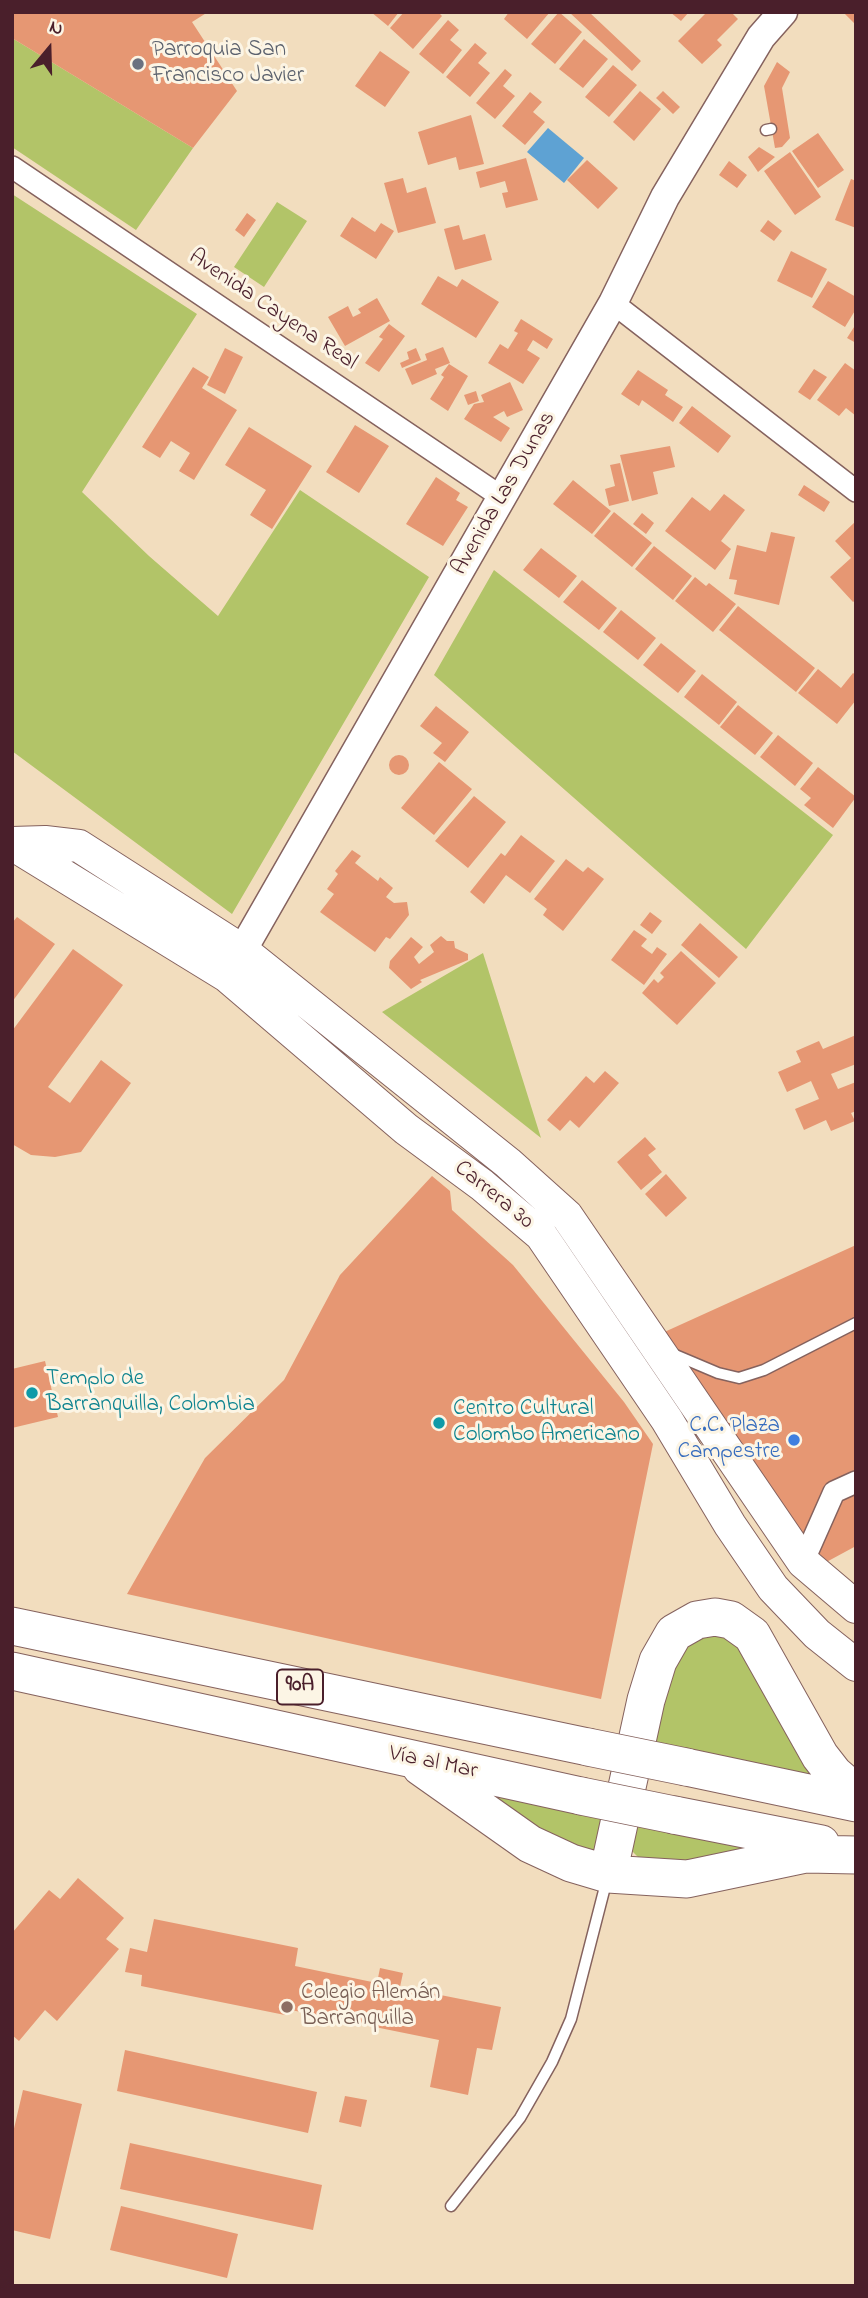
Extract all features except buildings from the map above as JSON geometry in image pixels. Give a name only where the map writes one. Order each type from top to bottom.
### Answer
[{"type":"highway","points":[[608,1874],[646,1700],[658,1661],[674,1633],[697,1620],[715,1617],[730,1620],[752,1636],[820,1756],[834,1774],[856,1793]]},
{"type":"highway","name":"90A","points":[[12,1626],[856,1803]]},
{"type":"highway","name":"Vía al Mar","points":[[12,1671],[166,1703],[413,1760],[856,1853]]},
{"type":"highway","points":[[413,1760],[530,1844],[571,1863],[608,1874],[637,1878],[687,1879],[806,1854],[856,1853]]},
{"type":"main road","name":"Carrera 30","points":[[12,843],[235,963],[508,1163],[567,1216],[803,1562],[856,1607]]},
{"type":"main road","name":"Carrera 30","points":[[235,963],[406,1129],[482,1185],[541,1236],[667,1420],[730,1525],[773,1588],[817,1634],[856,1665]]},
{"type":"street","name":"Avenida Las Dunas","points":[[235,963],[613,303],[671,187],[761,37],[783,12]]},
{"type":"street","name":"Avenida Cayena Real","points":[[12,167],[503,498]]},
{"type":"street","points":[[613,303],[856,491]]},
{"type":"street","points":[[803,1562],[834,1492],[856,1482]]},
{"type":"lane","points":[[657,1347],[718,1373],[739,1378],[764,1370],[856,1323]]},
{"type":"lane","points":[[451,2206],[520,2118],[552,2062],[571,2019],[608,1874]]},
{"type":"green space","points":[[12,38],[193,148],[136,230],[12,147]]},
{"type":"green space","points":[[12,194],[197,314],[82,492],[149,556],[218,616],[300,490],[429,577],[232,914],[12,751]]},
{"type":"green space","points":[[277,202],[307,221],[264,287],[234,267]]},
{"type":"green space","points":[[494,570],[833,835],[746,949],[434,675]]},
{"type":"green space","points":[[483,953],[541,1138],[382,1012]]},
{"type":"green space","points":[[704,1633],[736,1640],[822,1780],[653,1746],[675,1651]]},
{"type":"green space","points":[[484,1789],[604,1815],[593,1862],[567,1854]]},
{"type":"green space","points":[[634,1824],[776,1850],[695,1868],[644,1863],[633,1852],[631,1839]]},
{"type":"water","points":[[548,128],[584,158],[564,183],[527,152]]},
{"type":"place","name":"Parroquia San Francisco Javier","points":[[138,64]]},
{"type":"place","name":"Templo de Barranquilla, Colombia","points":[[32,1393]]},
{"type":"place","name":"Centro Cultural Colombo Americano","points":[[439,1423]]},
{"type":"place","name":"C.C. Plaza Campestre","points":[[794,1440]]},
{"type":"place","name":"Colegio Alemán Barranquilla","points":[[287,2007]]}]
